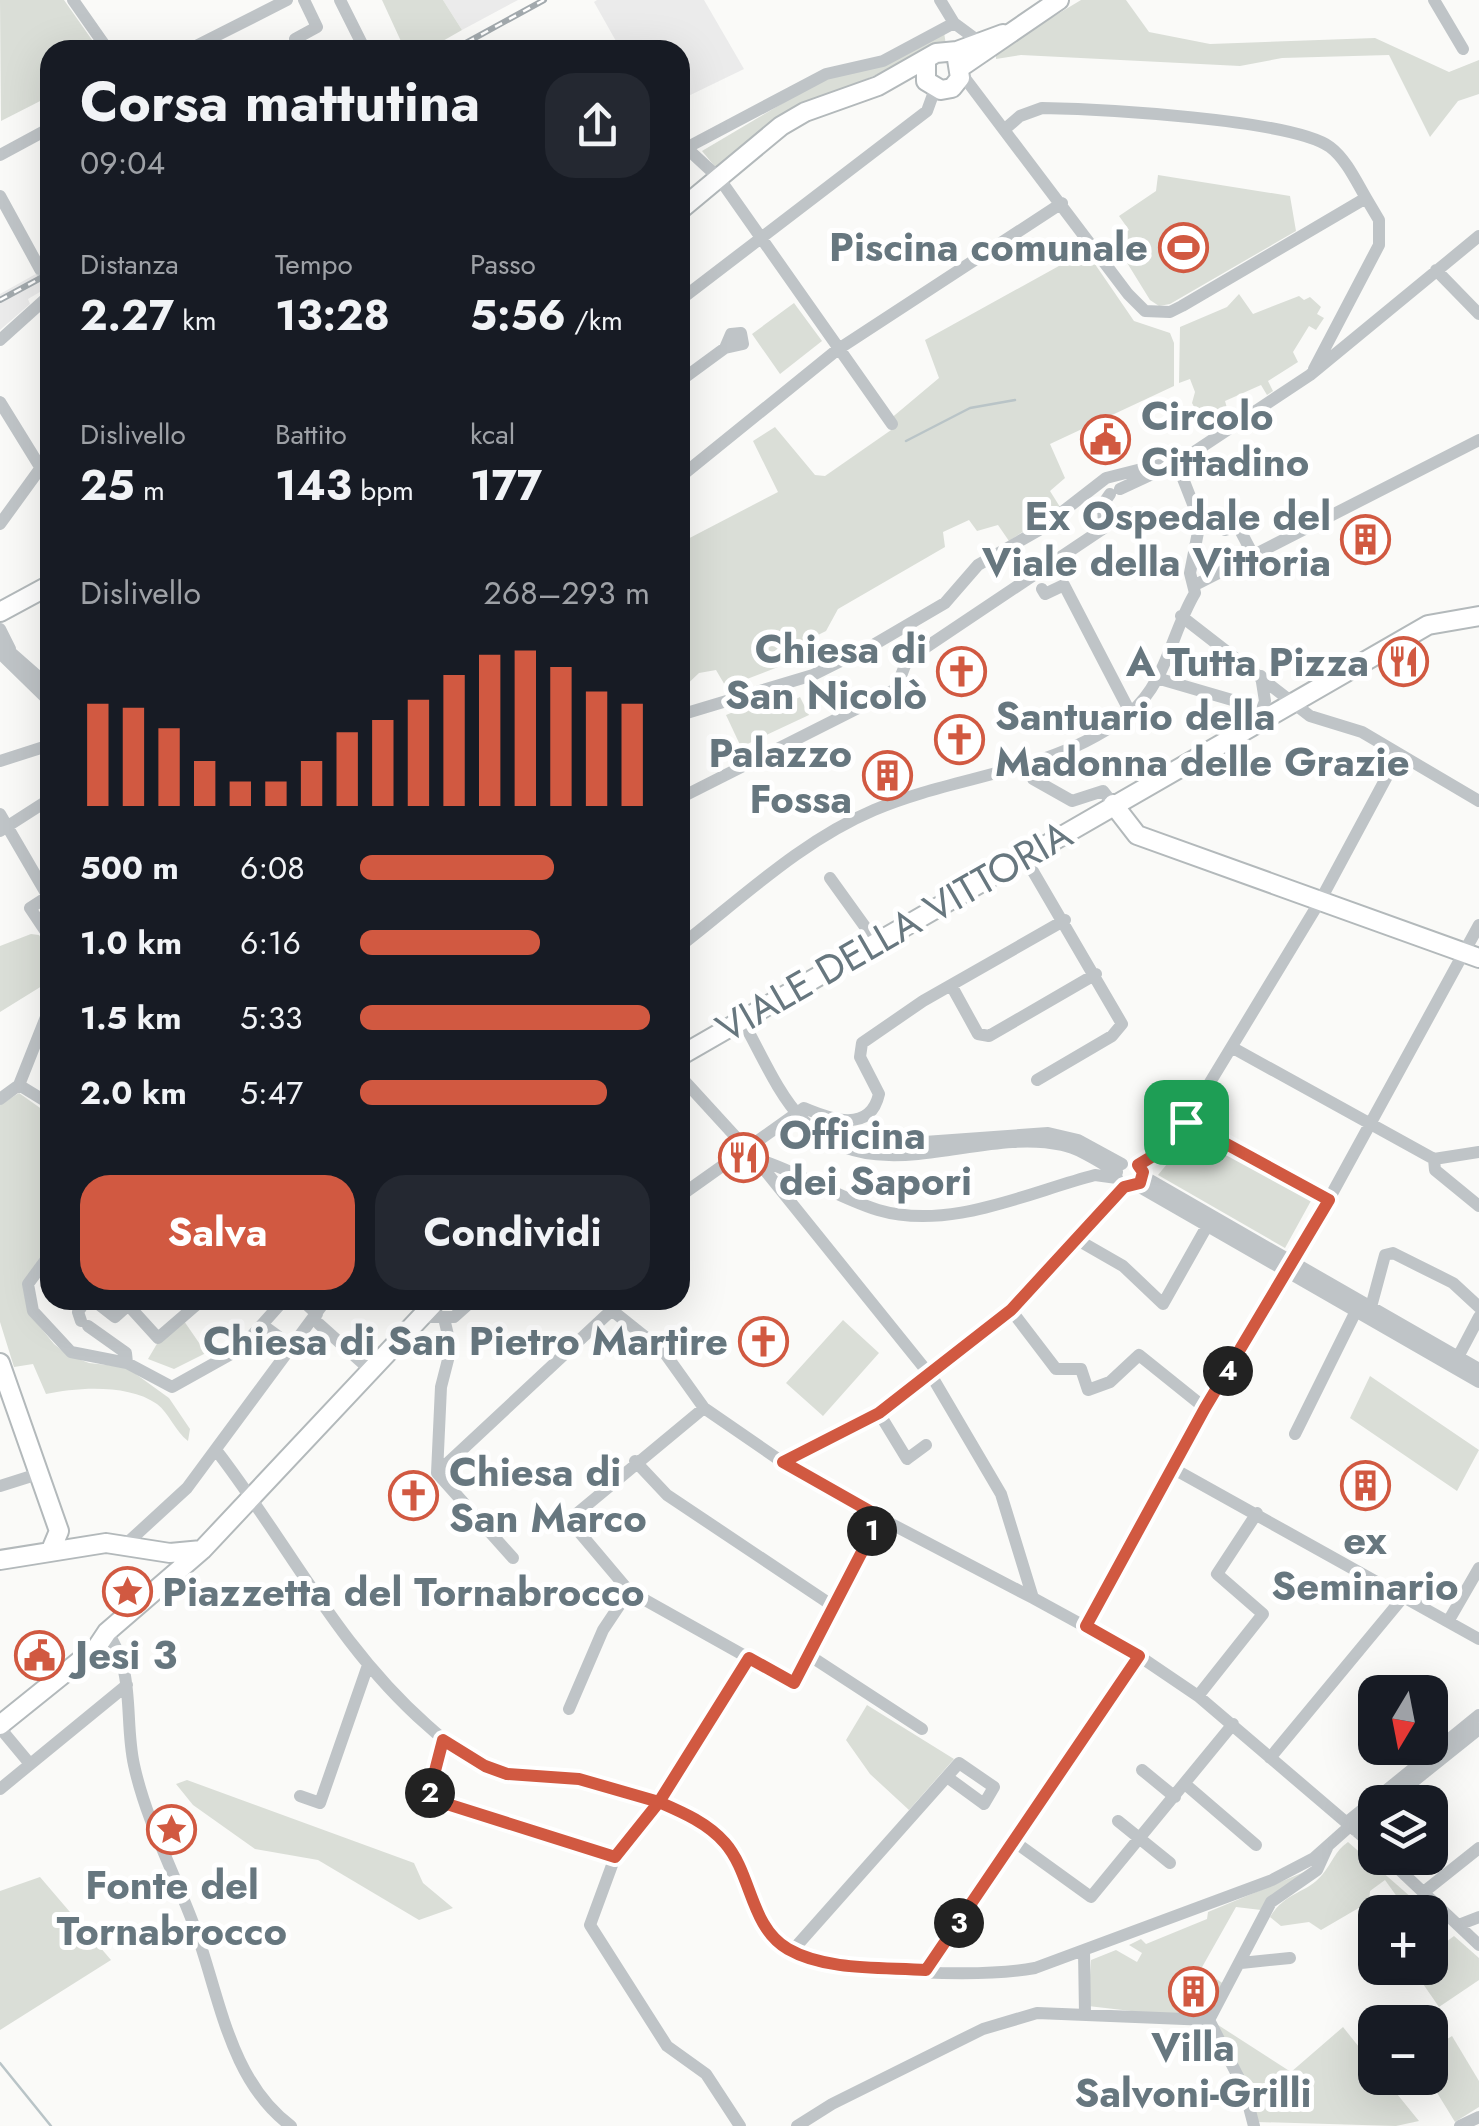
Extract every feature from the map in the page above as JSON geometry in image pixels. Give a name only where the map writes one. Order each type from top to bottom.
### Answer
[{"type":"main road","points":[[957,61],[1059,0]]},
{"type":"main road","points":[[878,86],[954,86],[957,61],[981,42],[1003,34]]},
{"type":"main road","points":[[690,202],[781,126],[878,86],[936,52],[957,61]]},
{"type":"main road","points":[[926,61],[934,87]]},
{"type":"main road","points":[[3,615],[40,591]]},
{"type":"main road","name":"VIALE DELLA VITTORIA","points":[[690,1050],[1428,626],[1479,616]]},
{"type":"main road","points":[[1113,804],[1137,836],[1472,956]]},
{"type":"main road","points":[[0,1726],[97,1647],[107,1632],[202,1550],[368,1368],[420,1317],[438,1310]]},
{"type":"main road","points":[[0,1363],[59,1531],[52,1550]]},
{"type":"main road","points":[[55,1521],[92,1545]]},
{"type":"main road","points":[[0,1560],[52,1550],[138,1542],[182,1553],[202,1550]]},
{"type":"main road","points":[[138,1542],[172,1577]]},
{"type":"main road","points":[[0,1711],[90,1639],[107,1632]]},
{"type":"street","points":[[73,0],[101,40]]},
{"type":"street","points":[[208,40],[287,0]]},
{"type":"street","points":[[296,40],[317,27],[304,0]]},
{"type":"street","points":[[340,0],[359,40]]},
{"type":"street","points":[[940,0],[954,23],[981,42]]},
{"type":"street","points":[[1434,0],[1463,49]]},
{"type":"street","points":[[954,23],[957,61],[1138,306],[1156,313],[1182,306],[1366,198]]},
{"type":"street","points":[[690,142],[826,74],[883,60],[954,23]]},
{"type":"street","points":[[690,292],[927,111],[934,87],[982,98]]},
{"type":"street","points":[[1005,129],[1042,108],[1183,118],[1291,132],[1329,146],[1379,220],[1379,245],[1310,376]]},
{"type":"street","points":[[0,156],[40,134]]},
{"type":"street","points":[[690,151],[719,178],[762,236],[837,350],[892,424]]},
{"type":"street","points":[[0,196],[40,269]]},
{"type":"street","points":[[690,469],[837,350],[1062,203]]},
{"type":"street","points":[[690,793],[896,689],[907,660],[1038,580],[1104,528],[1102,504],[1115,491],[1182,465],[1310,376],[1479,236]]},
{"type":"street","points":[[1436,270],[1479,314]]},
{"type":"street","points":[[0,340],[40,303]]},
{"type":"street","points":[[690,374],[725,348]]},
{"type":"street","points":[[0,402],[40,465]]},
{"type":"street","points":[[1194,584],[1479,440]]},
{"type":"street","points":[[690,938],[796,854],[859,817],[1069,749],[1130,712],[1160,679],[1180,616],[1195,594],[1190,573],[1200,524],[1182,465]]},
{"type":"street","points":[[690,713],[813,675],[875,644],[945,603],[978,565],[1039,530],[1106,478],[1182,465]]},
{"type":"street","points":[[0,524],[40,468]]},
{"type":"street","points":[[1200,524],[1221,517],[1225,530],[1238,526],[1253,555]]},
{"type":"street","points":[[1038,580],[1045,594],[1064,585],[1130,712]]},
{"type":"street","points":[[1180,616],[1310,716],[1362,732],[1479,801]]},
{"type":"street","points":[[0,629],[3,649],[40,691]]},
{"type":"street","points":[[3,649],[40,679]]},
{"type":"street","points":[[1253,726],[1265,700],[1261,676]]},
{"type":"street","points":[[1160,679],[1240,702],[1250,714],[1253,726]]},
{"type":"street","points":[[0,761],[40,748]]},
{"type":"street","points":[[783,1462],[879,1413],[1011,1310],[1128,1175],[1166,1148],[1233,1048],[1320,901],[1400,754]]},
{"type":"street","points":[[1033,779],[1072,801],[1103,791],[1113,804]]},
{"type":"street","points":[[40,804],[3,823],[40,881]]},
{"type":"street","points":[[1024,856],[1121,1015],[1120,1029],[1037,1080]]},
{"type":"street","points":[[830,878],[876,942]]},
{"type":"street","points":[[40,900],[30,908],[40,923]]},
{"type":"street","points":[[800,1110],[844,1122],[856,1120],[875,1105],[879,1094],[860,1057],[862,1043],[951,985],[1065,920]]},
{"type":"street","points":[[1086,1626],[1205,1408],[1472,956],[1479,925]]},
{"type":"street","points":[[951,985],[984,1037],[1096,974]]},
{"type":"street","points":[[742,1020],[800,1110],[832,1140],[855,1151],[892,1156],[1047,1143],[1075,1149],[1210,1221],[1479,1382]]},
{"type":"street","points":[[0,1099],[19,1085],[40,1032]]},
{"type":"street","points":[[1233,1048],[1434,1159],[1479,1152]]},
{"type":"street","points":[[19,1085],[40,1098]]},
{"type":"street","points":[[690,1087],[772,1179],[928,1373],[1002,1494],[1033,1598]]},
{"type":"street","points":[[690,1190],[750,1153],[800,1110]]},
{"type":"street","points":[[1186,1122],[1329,1200]]},
{"type":"street","points":[[750,1153],[875,1209],[916,1216],[967,1212],[1095,1175],[1128,1175]]},
{"type":"street","points":[[1434,1159],[1434,1170],[1468,1202],[1479,1206]]},
{"type":"street","points":[[772,1179],[775,1170],[783,1167]]},
{"type":"street","points":[[1076,1239],[1123,1266],[1163,1304],[1210,1221]]},
{"type":"street","points":[[1372,1307],[1385,1255],[1393,1253],[1454,1283],[1479,1308]]},
{"type":"street","points":[[40,1268],[28,1284],[32,1311],[44,1328],[71,1352],[127,1363],[172,1387],[240,1350],[276,1310]]},
{"type":"street","points":[[1291,1268],[1372,1307],[1479,1369]]},
{"type":"street","points":[[80,1310],[84,1324],[126,1352],[127,1363]]},
{"type":"street","points":[[137,1310],[158,1338],[190,1310]]},
{"type":"street","points":[[310,1310],[368,1368]]},
{"type":"street","points":[[138,1542],[188,1488],[322,1310]]},
{"type":"street","points":[[440,1310],[451,1348],[441,1387],[437,1472],[514,1558]]},
{"type":"street","points":[[437,1472],[612,1310]]},
{"type":"street","points":[[616,1310],[664,1352],[704,1408],[783,1462],[1139,1656],[1233,1724],[1358,1833]]},
{"type":"street","points":[[1011,1310],[1056,1368],[1081,1369],[1088,1390],[1110,1382],[1138,1356],[1205,1408]]},
{"type":"street","points":[[1295,1434],[1356,1311]]},
{"type":"street","points":[[1458,1357],[1479,1317]]},
{"type":"street","points":[[264,1326],[293,1348]]},
{"type":"street","points":[[704,1408],[568,1520],[629,1591],[794,1683],[880,1517]]},
{"type":"street","points":[[879,1413],[907,1458],[926,1445]]},
{"type":"street","points":[[216,1450],[252,1497],[306,1586],[368,1668],[443,1740],[485,1766],[507,1774],[579,1779],[659,1802],[686,1814],[725,1842],[768,1930],[792,1951],[828,1962],[1013,1972],[1084,1951],[1272,1880],[1303,1865],[1479,1715]]},
{"type":"street","points":[[635,1461],[667,1495],[833,1606]]},
{"type":"street","points":[[1174,1468],[1479,1638]]},
{"type":"street","points":[[0,1486],[38,1474]]},
{"type":"street","points":[[1198,1696],[1263,1614],[1216,1574],[1258,1513]]},
{"type":"street","points":[[1449,1620],[1479,1568]]},
{"type":"street","points":[[569,1710],[603,1630],[629,1591]]},
{"type":"street","points":[[1270,1758],[1405,1595]]},
{"type":"street","points":[[107,1632],[120,1650],[136,1771],[155,1833],[195,1927],[212,1996],[258,2094],[291,2126]]},
{"type":"street","points":[[807,1654],[922,1729]]},
{"type":"street","points":[[926,1970],[1139,1656]]},
{"type":"street","points":[[740,2126],[706,2074],[667,2046],[590,1924],[590,1913],[615,1857],[659,1802],[749,1658]]},
{"type":"street","points":[[300,1796],[320,1803],[368,1668]]},
{"type":"street","points":[[0,1789],[127,1685]]},
{"type":"street","points":[[1015,1842],[1091,1896],[1233,1724]]},
{"type":"street","points":[[0,1726],[30,1764]]},
{"type":"street","points":[[1409,1785],[1479,1729]]},
{"type":"street","points":[[443,1740],[427,1805],[615,1857]]},
{"type":"street","points":[[1142,1770],[1175,1797]]},
{"type":"street","points":[[792,1951],[947,1777]]},
{"type":"street","points":[[1186,1784],[1256,1845]]},
{"type":"street","points":[[1118,1820],[1170,1863]]},
{"type":"street","points":[[1350,1826],[1358,1822]]},
{"type":"street","points":[[1209,2020],[1271,1902],[1317,1870],[1328,1845]]},
{"type":"street","points":[[1426,1891],[1479,1848]]},
{"type":"street","points":[[1407,1875],[1479,1945]]},
{"type":"street","points":[[1461,1924],[1479,1917]]},
{"type":"street","points":[[1084,1951],[1084,2014]]},
{"type":"street","points":[[1241,1963],[1290,1958]]},
{"type":"street","points":[[797,2126],[832,2104],[983,2029],[1037,2013],[1209,2020]]},
{"type":"street","points":[[1209,2020],[1244,2088],[1254,2126]]},
{"type":"street","points":[[1460,2126],[1479,2117]]},
{"type":"shaded area","points":[[0,0],[64,0],[92,40],[40,40],[40,101],[1,121]]},
{"type":"shaded area","points":[[382,0],[443,0],[462,30],[444,40],[400,40]]},
{"type":"shaded area","points":[[443,0],[518,0],[462,30]]},
{"type":"shaded area","points":[[704,0],[744,69],[690,95],[690,40],[615,40],[594,2]]},
{"type":"shaded area","points":[[1081,0],[1126,0],[1149,32],[1210,44],[1375,38],[1449,72],[1479,60],[1479,94],[1458,101],[1430,137],[1389,55],[1282,58],[1240,66],[1021,55],[996,59],[996,51]]},
{"type":"shaded area","points":[[944,32],[946,45],[796,109],[717,169],[702,151],[825,78]]},
{"type":"shaded area","name":"Piscina comunale","points":[[1158,175],[1290,196],[1296,231],[1170,304],[1159,306],[1150,300],[1113,240],[1129,230],[1119,216],[1156,191]]},
{"type":"shaded area","points":[[1086,251],[1134,321],[1170,333],[1174,343],[1174,386],[1050,444],[1065,478],[1050,491],[1060,507],[1009,541],[998,525],[977,531],[969,520],[943,532],[945,547],[838,609],[826,631],[802,643],[778,667],[726,687],[716,670],[699,673],[690,682],[690,538],[778,492],[753,441],[775,427],[815,475],[825,476],[894,428],[889,420],[939,378],[925,340]]},
{"type":"shaded area","points":[[40,272],[40,292],[28,299],[30,304],[0,330],[0,294]]},
{"type":"shaded area","points":[[1239,294],[1253,314],[1299,296],[1304,300],[1310,297],[1321,307],[1317,314],[1324,318],[1316,330],[1309,326],[1293,352],[1298,362],[1268,381],[1273,391],[1267,395],[1261,385],[1225,401],[1227,408],[1199,416],[1192,403],[1195,392],[1190,379],[1179,383],[1180,327],[1227,307]]},
{"type":"shaded area","points":[[794,303],[822,341],[780,374],[752,334]]},
{"type":"shaded area","points":[[785,691],[792,701],[800,697],[809,715],[741,747],[726,715]]},
{"type":"shaded area","points":[[31,934],[40,937],[40,987],[0,1012],[0,946]]},
{"type":"shaded area","points":[[19,1093],[40,1108],[40,1263],[25,1283],[28,1312],[68,1355],[89,1363],[126,1367],[169,1398],[190,1429],[188,1441],[161,1408],[146,1398],[103,1389],[46,1394],[33,1364],[14,1367],[0,1322],[0,1105]]},
{"type":"shaded area","points":[[1194,1131],[1312,1199],[1285,1248],[1158,1175]]},
{"type":"shaded area","points":[[843,1320],[879,1353],[823,1416],[786,1383]]},
{"type":"shaded area","points":[[184,1321],[206,1353],[174,1369],[148,1359],[158,1342]]},
{"type":"shaded area","points":[[1370,1376],[1479,1450],[1457,1491],[1350,1418]]},
{"type":"shaded area","points":[[867,1705],[954,1759],[909,1810],[870,1774],[846,1740]]},
{"type":"shaded area","points":[[187,1780],[414,1863],[423,1883],[453,1908],[419,1920],[318,1860],[255,1849],[193,1805],[176,1784]]},
{"type":"shaded area","points":[[1348,1842],[1358,1851],[1358,1875],[1386,1875],[1409,1895],[1396,1895],[1385,1880],[1370,1895],[1358,1895],[1358,1908],[1321,1930],[1309,1922],[1281,1926],[1270,1917],[1283,1902],[1316,1881]]},
{"type":"shaded area","points":[[1309,1870],[1261,1910],[1236,1907],[1201,1969],[1227,1986],[1209,2020],[1088,2006],[1091,1960],[1116,1950],[1137,1962],[1142,1953],[1129,1945],[1141,1939],[1146,1944],[1207,1919],[1208,1912]]},
{"type":"shaded area","points":[[40,1877],[111,1960],[0,2030],[0,1891]]},
{"type":"shaded area","points":[[1454,1936],[1479,1958],[1479,1980],[1438,2005],[1424,1985],[1448,1985],[1448,1940]]},
{"type":"shaded area","points":[[1215,2023],[1291,2072],[1343,2027],[1358,2046],[1358,2095],[1398,2095],[1419,2121],[1396,2126],[1257,2122]]},
{"type":"shaded area","points":[[1452,2036],[1479,2081],[1479,2107],[1455,2122],[1438,2095],[1448,2095],[1448,2039]]},
{"type":"waterway","points":[[906,441],[970,408],[1015,400]]},
{"type":"waterway","points":[[0,2063],[51,2126]]},
{"type":"railway","points":[[471,40],[544,0]]},
{"type":"railway","points":[[0,300],[40,278]]},
{"type":"place","name":"Piscina comunale","points":[[1183,247]]},
{"type":"place","name":"Circolo Cittadino","points":[[1106,439]]},
{"type":"place","name":"Ex Ospedale del Viale della Vittoria","points":[[1366,539]]},
{"type":"place","name":"A Tutta Pizza","points":[[1404,662]]},
{"type":"place","name":"Chiesa di San Nicolò","points":[[962,672]]},
{"type":"place","name":"Santuario della Madonna delle Grazie","points":[[960,739]]},
{"type":"place","name":"Palazzo Fossa","points":[[887,776]]},
{"type":"place","name":"Officina dei Sapori","points":[[744,1158]]},
{"type":"place","name":"Chiesa di San Pietro Martire","points":[[763,1341]]},
{"type":"place","name":"ex Seminario","points":[[1365,1485]]},
{"type":"place","name":"Chiesa di San Marco","points":[[414,1495]]},
{"type":"place","name":"Piazzetta del Tornabrocco","points":[[127,1592]]},
{"type":"place","name":"Jesi 3","points":[[40,1655]]},
{"type":"place","name":"Fonte del Tornabrocco","points":[[172,1830]]},
{"type":"place","name":"Villa Salvoni-Grilli","points":[[1193,1992]]},
{"type":"route","points":[[1186,1122],[1166,1148],[1138,1165],[1143,1172],[1140,1183],[1135,1188],[1124,1187],[1011,1310],[879,1413],[783,1462],[812,1482],[880,1517],[794,1683],[749,1658],[659,1802],[608,1784],[507,1774],[485,1766],[443,1740],[428,1798],[615,1857],[659,1802],[686,1814],[725,1842],[740,1865],[758,1912],[778,1943],[828,1962],[926,1970],[1139,1656],[1086,1626],[1205,1408],[1329,1200],[1186,1122]]}]
